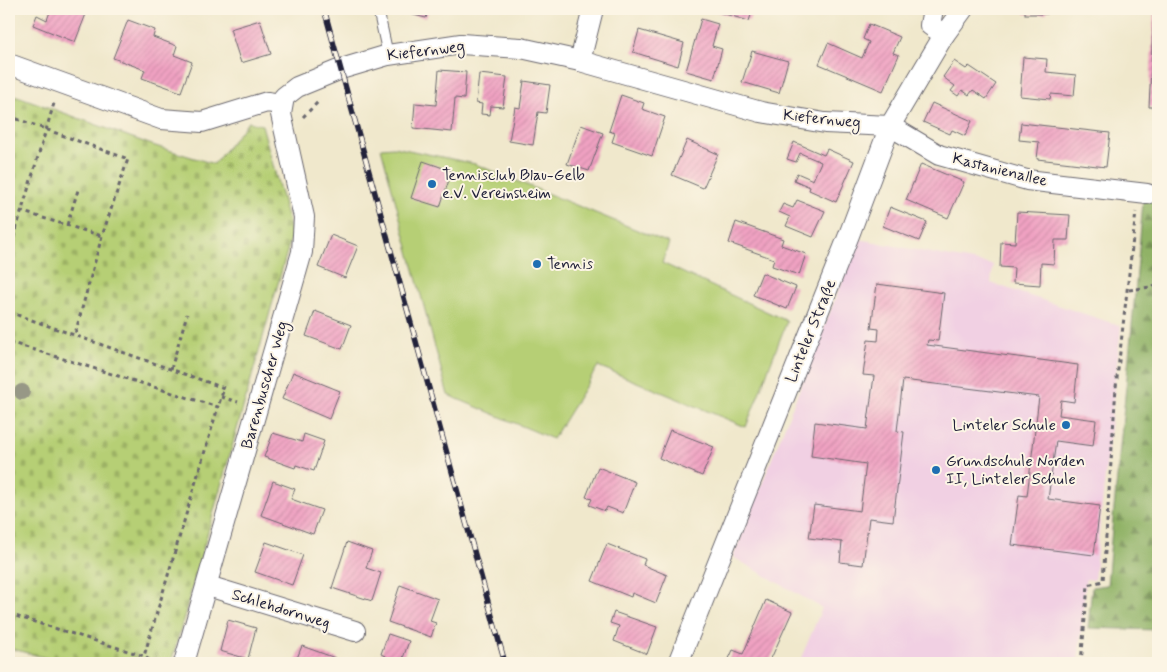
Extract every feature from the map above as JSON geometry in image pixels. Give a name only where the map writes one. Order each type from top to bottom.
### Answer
[{"type":"street","points":[[580,61],[593,9]]},
{"type":"street","points":[[933,9],[930,25],[944,35]]},
{"type":"street","name":"Linteler Straße","points":[[678,663],[849,235],[890,126],[944,35],[963,9]]},
{"type":"street","name":"Kiefernweg","points":[[281,104],[288,93],[297,87],[341,69],[388,55],[461,44],[522,48],[580,61],[761,112],[824,123],[890,126]]},
{"type":"street","points":[[9,64],[161,119],[202,122],[267,102],[281,104]]},
{"type":"street","name":"Barenbuscher Weg","points":[[184,663],[208,586],[302,252],[304,217],[284,127],[281,104]]},
{"type":"street","name":"Kastanienallee","points":[[890,126],[939,155],[978,167],[1027,180],[1142,194]]},
{"type":"street","name":"Schlehdornweg","points":[[208,586],[355,631]]},
{"type":"lane","points":[[378,9],[388,55]]},
{"type":"path","points":[[9,253],[20,211],[60,84]]},
{"type":"path","points":[[302,123],[303,115],[320,100]]},
{"type":"path","points":[[9,116],[128,159],[102,236],[75,334]]},
{"type":"path","points":[[67,225],[79,187]]},
{"type":"path","points":[[1081,663],[1088,585],[1102,581],[1116,388],[1142,194]]},
{"type":"path","points":[[20,211],[102,236]]},
{"type":"path","points":[[1129,290],[1158,286]]},
{"type":"path","points":[[9,312],[224,388],[144,656]]},
{"type":"path","points":[[171,369],[186,314]]},
{"type":"path","points":[[9,353],[10,342],[218,407]]},
{"type":"path","points":[[9,614],[144,656],[154,663]]},
{"type":"shaded area","name":"Grundschule Norden II, Linteler Schule","points":[[859,239],[993,265],[991,283],[1121,326],[1094,580],[1086,579],[1078,663],[799,663],[822,608],[733,557]]},
{"type":"green space","points":[[9,93],[152,145],[214,164],[248,122],[262,125],[292,234],[171,663],[65,663],[9,648]]},
{"type":"green space","points":[[394,147],[475,164],[669,243],[662,263],[787,321],[746,427],[598,366],[553,439],[448,395],[381,148]]},
{"type":"green space","points":[[1143,201],[1158,201],[1158,630],[1088,628],[1092,587],[1107,585]]},
{"type":"building","points":[[51,9],[88,9],[75,42],[33,25],[37,15],[47,20]]},
{"type":"building","points":[[398,9],[429,9],[426,18],[397,11]]},
{"type":"building","points":[[708,9],[753,9],[749,21]]},
{"type":"building","points":[[1025,9],[1047,9],[1047,14],[1025,14]]},
{"type":"building","points":[[1154,9],[1158,9],[1158,107],[1149,107]]},
{"type":"building","points":[[701,19],[718,24],[712,46],[722,49],[714,79],[686,71]]},
{"type":"building","points":[[128,20],[155,30],[153,37],[177,46],[174,55],[192,62],[181,92],[142,78],[145,70],[113,58]]},
{"type":"building","points":[[260,20],[271,54],[241,63],[230,29]]},
{"type":"building","points":[[869,24],[900,37],[893,53],[899,55],[883,91],[819,64],[828,43],[862,58],[869,42],[863,39]]},
{"type":"building","points":[[639,30],[684,43],[678,66],[633,52]]},
{"type":"building","points":[[752,51],[788,61],[779,93],[742,82]]},
{"type":"building","points":[[1023,57],[1047,59],[1046,72],[1076,75],[1074,96],[1051,94],[1050,99],[1020,96]]},
{"type":"building","points":[[954,61],[966,69],[969,66],[996,84],[986,99],[973,90],[969,95],[962,90],[958,96],[951,91],[955,86],[943,77]]},
{"type":"building","points":[[439,70],[466,72],[464,99],[455,98],[452,132],[413,128],[415,103],[436,105]]},
{"type":"building","points":[[479,74],[507,77],[503,107],[491,106],[490,115],[481,114],[482,104],[476,103]]},
{"type":"building","points":[[524,81],[550,85],[546,113],[538,112],[533,145],[509,141],[515,107],[520,108]]},
{"type":"building","points":[[621,95],[644,103],[642,109],[665,117],[652,156],[612,142],[615,133],[609,131]]},
{"type":"building","points":[[932,103],[972,121],[965,136],[952,130],[950,134],[923,122]]},
{"type":"building","points":[[1021,123],[1110,133],[1106,167],[1037,159],[1039,142],[1019,140]]},
{"type":"building","points":[[581,125],[603,133],[589,171],[567,164]]},
{"type":"building","points":[[687,140],[718,154],[703,188],[672,175]]},
{"type":"building","points":[[794,142],[824,155],[827,149],[854,161],[836,202],[809,190],[810,187],[794,180],[797,173],[813,180],[821,162],[800,153],[796,162],[787,159]]},
{"type":"building","name":"Tennisclub Blau-Gelb e.V. Vereinsheim","points":[[423,161],[452,171],[440,207],[411,198]]},
{"type":"building","points":[[921,164],[964,182],[948,218],[906,200]]},
{"type":"building","points":[[797,200],[825,211],[813,237],[786,226],[790,217],[779,212],[783,204],[793,208]]},
{"type":"building","points":[[890,207],[927,222],[919,241],[883,226]]},
{"type":"building","points":[[1017,212],[1070,215],[1068,240],[1055,240],[1054,264],[1041,263],[1040,285],[1013,283],[1014,268],[1000,267],[1001,242],[1015,243]]},
{"type":"building","points":[[736,222],[783,239],[781,245],[806,254],[799,275],[772,266],[774,259],[729,243]]},
{"type":"building","points":[[331,235],[358,246],[345,278],[318,267]]},
{"type":"building","points":[[762,273],[796,287],[787,309],[753,295]]},
{"type":"building","name":"Linteler Schule","points":[[877,284],[944,293],[938,341],[928,340],[927,345],[1078,365],[1074,402],[1061,400],[1059,415],[1096,420],[1093,446],[1056,441],[1048,499],[1100,506],[1094,555],[1012,545],[1019,495],[1027,496],[1039,397],[903,380],[897,431],[904,432],[893,521],[869,518],[863,565],[840,562],[842,542],[809,538],[814,505],[860,511],[866,464],[811,456],[815,422],[867,429],[874,376],[863,375],[868,340],[878,341],[879,329],[871,328]]},
{"type":"building","points":[[315,311],[351,325],[342,349],[306,336]]},
{"type":"building","points":[[293,372],[340,391],[329,419],[282,399]]},
{"type":"building","points":[[670,430],[714,447],[702,476],[659,458]]},
{"type":"building","points":[[273,433],[302,442],[304,434],[324,441],[314,471],[296,465],[295,468],[264,457]]},
{"type":"building","points":[[598,467],[635,482],[623,513],[607,507],[605,511],[589,505],[592,499],[586,497]]},
{"type":"building","points":[[273,481],[295,489],[291,499],[322,510],[313,534],[261,515]]},
{"type":"building","points":[[266,542],[303,555],[292,585],[255,572]]},
{"type":"building","points":[[347,542],[372,551],[366,568],[381,573],[372,601],[332,588]]},
{"type":"building","points":[[607,544],[645,559],[643,565],[667,575],[656,603],[632,593],[631,597],[592,581]]},
{"type":"building","points":[[400,585],[438,599],[430,621],[436,623],[431,637],[388,622]]},
{"type":"building","points":[[766,600],[792,612],[769,663],[727,663],[733,650],[743,654]]},
{"type":"building","points":[[614,612],[657,627],[647,654],[614,641],[619,626],[610,623]]},
{"type":"building","points":[[228,620],[256,628],[248,659],[220,651]]},
{"type":"building","points":[[388,634],[409,641],[402,661],[409,663],[385,663],[387,657],[381,654]]},
{"type":"building","points":[[302,646],[338,659],[336,663],[295,663]]},
{"type":"railway","points":[[324,9],[505,663]]},
{"type":"place","name":"Tennisclub Blau-Gelb e.V. Vereinsheim","points":[[432,184]]},
{"type":"place","name":"Tennis","points":[[537,264]]},
{"type":"place","name":"Linteler Schule","points":[[1066,425]]},
{"type":"place","name":"Grundschule Norden II, Linteler Schule","points":[[936,470]]}]
